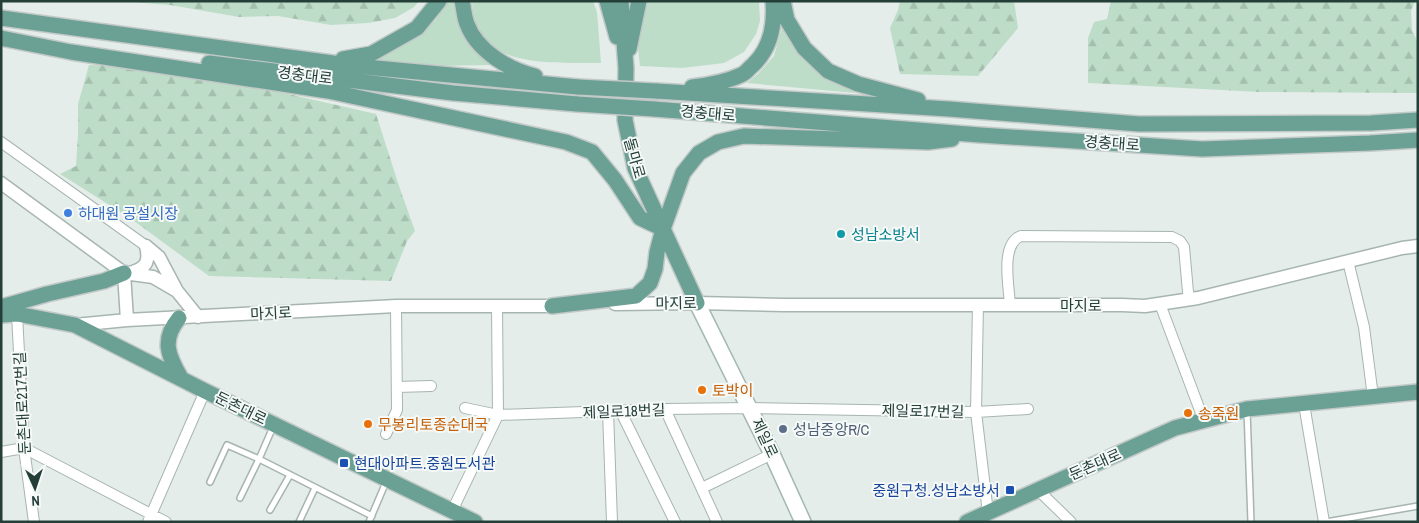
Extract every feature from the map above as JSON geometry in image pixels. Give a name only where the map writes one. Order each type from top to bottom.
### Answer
[{"type":"main road","points":[[306,59],[346,59],[371,54],[417,28],[439,1]]},
{"type":"main road","points":[[462,1],[467,25],[480,46],[502,62],[523,73],[578,87]]},
{"type":"main road","points":[[607,1],[626,68]]},
{"type":"main road","name":"돌마로","points":[[621,1],[626,68],[625,120],[635,168],[697,303]]},
{"type":"main road","points":[[626,68],[639,1]]},
{"type":"main road","points":[[656,92],[717,84],[743,74],[762,57],[772,34],[773,1]]},
{"type":"main road","points":[[783,1],[787,20],[804,48],[828,71],[858,84],[949,108]]},
{"type":"main road","name":"경충대로","points":[[1,18],[355,66],[578,87],[949,108],[1139,124],[1371,124],[1418,119]]},
{"type":"main road","points":[[1,37],[71,52],[328,91],[566,142],[592,152],[615,180],[640,218],[663,229]]},
{"type":"main road","name":"경충대로","points":[[1,37],[444,92],[980,135],[1202,149],[1418,140]]},
{"type":"main road","points":[[552,306],[636,296],[650,283],[655,269],[663,229],[683,173],[698,153],[718,142],[744,136],[928,142],[980,135]]},
{"type":"main road","points":[[1,307],[104,281],[124,274]]},
{"type":"main road","name":"제일로","points":[[697,303],[750,408],[803,522]]},
{"type":"main road","name":"둔촌대로","points":[[1,315],[17,314],[75,325],[205,391],[475,522]]},
{"type":"main road","points":[[179,318],[170,330],[168,345],[172,363],[181,378]]},
{"type":"main road","name":"둔촌대로","points":[[967,522],[1175,428],[1248,409],[1418,392]]},
{"type":"street","points":[[1,142],[138,239],[159,257],[177,291],[198,317]]},
{"type":"street","points":[[1,183],[124,274],[153,277],[177,291]]},
{"type":"street","points":[[1010,305],[1008,256],[1010,246],[1015,238],[1021,236],[1172,237],[1180,241],[1184,247],[1190,299]]},
{"type":"street","points":[[124,274],[137,271],[145,266],[148,256],[146,246]]},
{"type":"street","name":"마지로","points":[[75,325],[127,320],[396,306],[552,306],[697,303],[1145,306],[1190,299],[1418,246]]},
{"type":"street","points":[[1348,261],[1364,327],[1373,397]]},
{"type":"street","points":[[124,274],[127,320]]},
{"type":"street","points":[[978,304],[976,412],[988,513]]},
{"type":"street","points":[[1160,304],[1204,421]]},
{"type":"street","points":[[386,434],[397,410],[396,306]]},
{"type":"street","points":[[452,511],[498,415],[497,306]]},
{"type":"street","name":"둔촌대로217번길","points":[[17,314],[24,448],[34,522]]},
{"type":"street","points":[[397,387],[431,386]]},
{"type":"street","points":[[149,518],[205,391]]},
{"type":"street","points":[[1304,404],[1325,522]]},
{"type":"street","name":"제일로18번길","points":[[465,408],[498,415],[620,410],[750,408]]},
{"type":"street","name":"제일로17번길","points":[[750,408],[976,412],[1028,409]]},
{"type":"street","points":[[665,409],[718,522]]},
{"type":"street","points":[[620,410],[675,522]]},
{"type":"street","points":[[608,411],[612,522]]},
{"type":"street","points":[[1,452],[24,448],[149,518],[166,522]]},
{"type":"street","points":[[702,488],[772,454]]},
{"type":"street","points":[[1037,489],[1071,522]]},
{"type":"lane","points":[[1248,409],[1251,522]]},
{"type":"lane","points":[[240,498],[274,424]]},
{"type":"lane","points":[[210,482],[227,445],[290,475],[371,519],[387,479]]},
{"type":"lane","points":[[270,510],[290,475]]},
{"type":"lane","points":[[299,522],[315,488]]},
{"type":"lane","points":[[1325,522],[1418,506]]},
{"type":"green space","points":[[119,1],[419,1],[414,7],[395,18],[368,23],[331,25],[278,16],[239,17],[170,5]]},
{"type":"green space","points":[[447,1],[458,1],[456,15],[466,42],[493,65],[425,66],[367,61],[412,38],[435,21]]},
{"type":"green space","points":[[472,1],[593,1],[597,12],[601,63],[530,60],[512,56],[497,49],[484,39],[475,24]]},
{"type":"green space","points":[[640,1],[759,1],[760,21],[756,34],[744,52],[724,63],[682,68],[640,66],[636,30]]},
{"type":"green space","points":[[900,1],[1014,1],[1018,28],[978,76],[900,74],[890,28]]},
{"type":"green space","points":[[1111,1],[1415,1],[1411,11],[1412,30],[1417,41],[1418,93],[1260,92],[1088,83],[1088,38],[1094,22],[1107,19]]},
{"type":"green space","points":[[784,21],[821,72],[855,93],[747,83],[774,56]]},
{"type":"green space","points":[[89,65],[136,66],[275,91],[376,114],[415,231],[407,241],[391,281],[209,276],[130,218],[60,174],[76,166],[78,104]]},
{"type":"place","name":"하대원 공설시장","points":[[68,213]]},
{"type":"place","name":"성남소방서","points":[[841,234]]},
{"type":"place","name":"토박이","points":[[702,390]]},
{"type":"place","name":"송죽원","points":[[1188,413]]},
{"type":"place","name":"무봉리토종순대국","points":[[368,424]]},
{"type":"place","name":"성남중앙R/C","points":[[783,429]]},
{"type":"place","name":"현대아파트.중원도서관","points":[[344,463]]},
{"type":"place","name":"중원구청.성남소방서","points":[[1010,490]]}]
